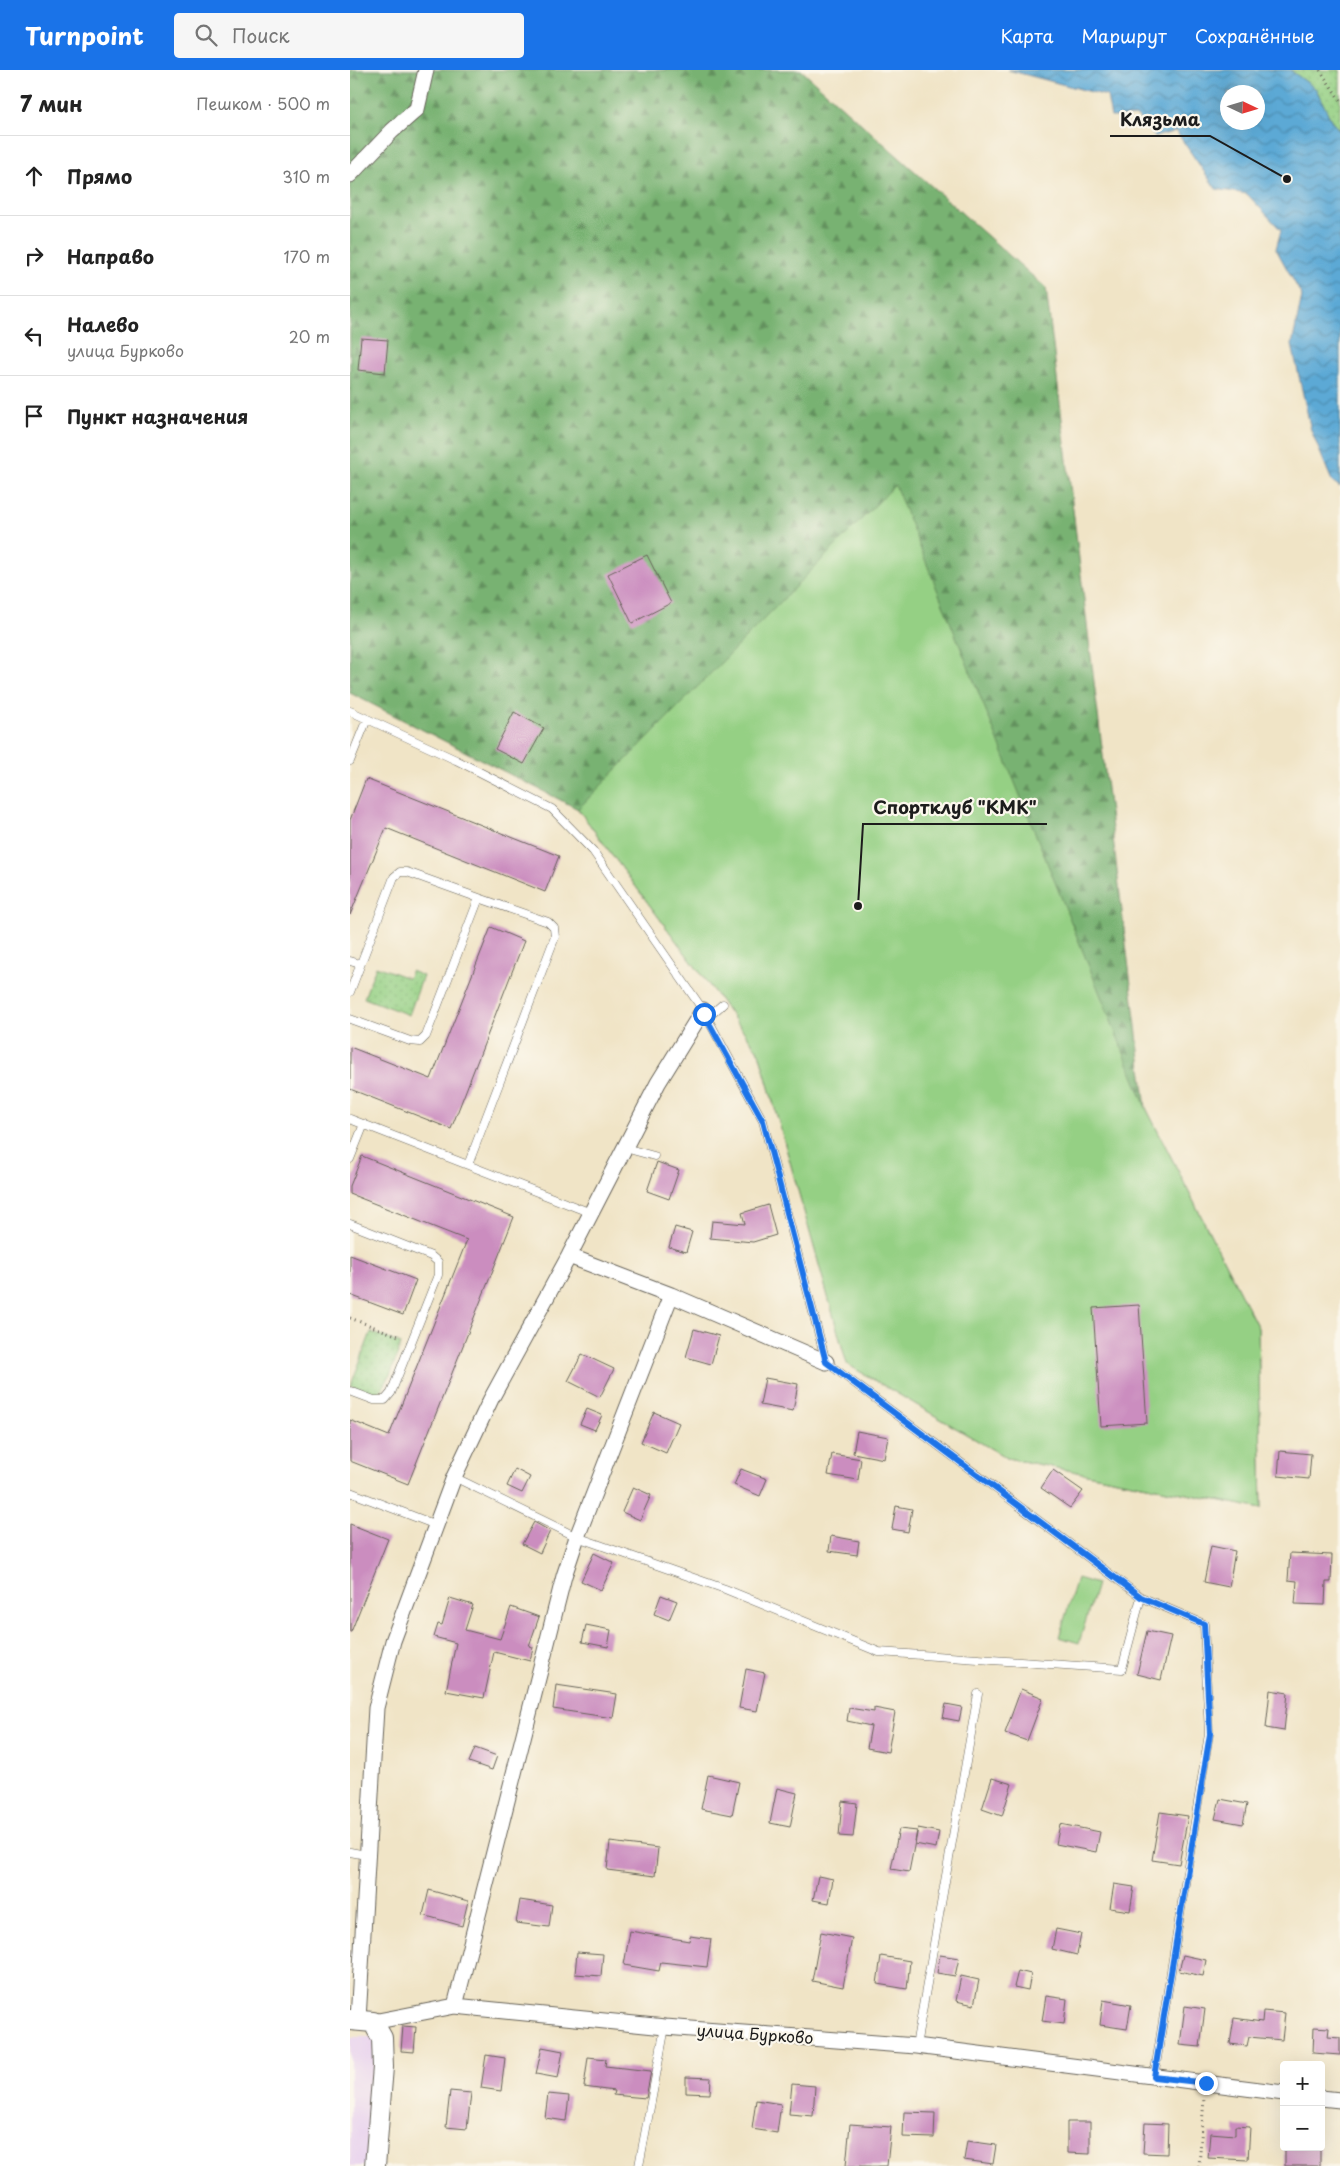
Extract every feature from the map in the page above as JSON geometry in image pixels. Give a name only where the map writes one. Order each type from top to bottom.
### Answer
[{"type":"street","points":[[350,175],[392,131],[417,109],[426,70]]},
{"type":"street","points":[[376,2166],[383,2068],[382,2038],[360,2021],[366,1855],[376,1708],[382,1677],[393,1641],[454,1477],[491,1399],[569,1256],[658,1083],[705,1014]]},
{"type":"street","points":[[569,1256],[671,1295],[826,1362]]},
{"type":"street","points":[[455,2006],[564,1576],[577,1537],[671,1295]]},
{"type":"street","name":"улица Бурково","points":[[360,2021],[455,2006],[665,2028],[916,2046],[1280,2092]]},
{"type":"street","points":[[1325,2098],[1340,2100]]},
{"type":"lane","points":[[350,711],[552,809],[593,851],[705,1014],[763,1121],[826,1362],[1141,1597],[1204,1624],[1210,1734],[1154,2077]]},
{"type":"lane","points":[[350,761],[367,719]]},
{"type":"lane","points":[[350,992],[394,877],[400,872],[408,872],[548,922],[554,928],[555,937],[468,1165]]},
{"type":"lane","points":[[350,1019],[410,1041],[420,1042],[426,1036],[479,898]]},
{"type":"lane","points":[[350,961],[360,964]]},
{"type":"lane","points":[[705,1014],[724,1004]]},
{"type":"lane","points":[[350,1119],[591,1214]]},
{"type":"lane","points":[[350,1159],[364,1124]]},
{"type":"lane","points":[[625,1148],[654,1156]]},
{"type":"lane","points":[[350,1224],[430,1256],[438,1262],[438,1276],[392,1393],[385,1400],[374,1400],[350,1391]]},
{"type":"lane","points":[[454,1477],[577,1537],[725,1589],[879,1652],[1122,1669],[1141,1597]]},
{"type":"lane","points":[[350,1492],[436,1525]]},
{"type":"lane","points":[[916,2046],[978,1694]]},
{"type":"lane","points":[[350,1852],[366,1855]]},
{"type":"lane","points":[[638,2166],[665,2028]]},
{"type":"path","points":[[1320,70],[1340,100]]},
{"type":"path","points":[[350,1318],[412,1341]]},
{"type":"path","points":[[1199,2166],[1206,2083]]},
{"type":"shaded area","points":[[350,2037],[376,2037],[371,2166],[350,2166]]},
{"type":"green space","points":[[350,70],[801,70],[1046,288],[1146,1108],[1258,1328],[1262,1509],[1007,1458],[847,1364],[759,1052],[578,809],[350,693]]},
{"type":"green space","points":[[1290,70],[1340,70],[1340,131],[1332,122],[1316,89]]},
{"type":"green space","points":[[895,485],[1146,1108],[1258,1328],[1262,1509],[1007,1458],[847,1364],[759,1052],[578,809]]},
{"type":"green space","points":[[376,966],[408,978],[411,971],[423,976],[409,1015],[364,998]]},
{"type":"green space","points":[[371,1332],[401,1344],[391,1372],[384,1386],[377,1393],[364,1391],[351,1385]]},
{"type":"green space","points":[[1077,1578],[1097,1584],[1079,1643],[1059,1637]]},
{"type":"water","points":[[1008,70],[1290,70],[1316,89],[1332,122],[1340,131],[1340,487],[1332,481],[1311,430],[1292,345],[1302,296],[1276,249],[1281,230],[1247,194],[1216,189],[1176,131],[1155,137],[1137,116],[1111,117],[1107,96]]},
{"type":"building","points":[[361,338],[388,340],[385,373],[358,370]]},
{"type":"building","points":[[647,555],[671,603],[632,623],[608,574]]},
{"type":"building","points":[[514,712],[544,728],[524,764],[495,749]]},
{"type":"building","points":[[366,779],[559,856],[545,892],[386,828],[350,915],[350,820]]},
{"type":"building","points":[[491,927],[524,941],[451,1129],[350,1089],[350,1047],[431,1079]]},
{"type":"building","points":[[362,1156],[514,1217],[408,1484],[350,1461],[350,1420],[389,1436],[467,1240],[350,1194],[350,1186]]},
{"type":"building","points":[[657,1162],[679,1170],[669,1199],[647,1191]]},
{"type":"building","points":[[768,1205],[776,1235],[753,1242],[710,1238],[712,1221],[745,1224],[742,1213]]},
{"type":"building","points":[[675,1227],[692,1232],[686,1252],[669,1247]]},
{"type":"building","points":[[350,1255],[416,1280],[403,1315],[350,1295]]},
{"type":"building","points":[[1139,1305],[1147,1423],[1101,1426],[1093,1308]]},
{"type":"building","points":[[694,1329],[719,1336],[711,1364],[686,1357]]},
{"type":"building","points":[[582,1354],[614,1369],[600,1397],[568,1381]]},
{"type":"building","points":[[765,1378],[798,1384],[793,1411],[760,1405]]},
{"type":"building","points":[[587,1409],[602,1415],[595,1430],[580,1424]]},
{"type":"building","points":[[654,1412],[679,1423],[666,1453],[641,1442]]},
{"type":"building","points":[[857,1431],[888,1437],[884,1459],[853,1453]]},
{"type":"building","points":[[1280,1451],[1311,1454],[1309,1479],[1278,1476]]},
{"type":"building","points":[[832,1454],[861,1459],[858,1480],[828,1475]]},
{"type":"building","points":[[515,1469],[530,1477],[522,1493],[507,1486]]},
{"type":"building","points":[[741,1469],[767,1479],[760,1496],[734,1485]]},
{"type":"building","points":[[1053,1470],[1083,1491],[1070,1508],[1041,1488]]},
{"type":"building","points":[[633,1487],[651,1495],[640,1520],[622,1512]]},
{"type":"building","points":[[896,1506],[912,1509],[908,1532],[892,1529]]},
{"type":"building","points":[[534,1522],[550,1531],[540,1553],[522,1544]]},
{"type":"building","points":[[350,1524],[388,1539],[351,1632],[350,1632]]},
{"type":"building","points":[[831,1536],[859,1541],[857,1555],[829,1551]]},
{"type":"building","points":[[1211,1546],[1235,1551],[1229,1587],[1204,1582]]},
{"type":"building","points":[[594,1553],[614,1563],[601,1590],[581,1581]]},
{"type":"building","points":[[1290,1553],[1332,1555],[1331,1582],[1326,1582],[1325,1605],[1295,1604],[1297,1581],[1288,1580]]},
{"type":"building","points":[[661,1595],[677,1601],[669,1620],[654,1614]]},
{"type":"building","points":[[450,1598],[473,1605],[465,1630],[500,1639],[511,1607],[539,1617],[529,1646],[533,1647],[530,1661],[494,1652],[484,1698],[446,1691],[456,1643],[434,1637],[438,1624],[442,1625]]},
{"type":"building","points":[[586,1625],[611,1630],[608,1647],[582,1642]]},
{"type":"building","points":[[1147,1631],[1171,1636],[1161,1680],[1137,1674]]},
{"type":"building","points":[[746,1669],[765,1673],[757,1711],[739,1708]]},
{"type":"building","points":[[556,1685],[617,1694],[613,1718],[553,1709]]},
{"type":"building","points":[[1021,1689],[1043,1698],[1027,1741],[1005,1733]]},
{"type":"building","points":[[1270,1690],[1288,1693],[1284,1731],[1266,1728]]},
{"type":"building","points":[[946,1704],[962,1707],[959,1721],[943,1718]]},
{"type":"building","points":[[849,1708],[874,1712],[874,1708],[895,1712],[888,1752],[867,1748],[871,1726],[847,1721]]},
{"type":"building","points":[[475,1748],[497,1756],[492,1770],[469,1762]]},
{"type":"building","points":[[708,1775],[739,1782],[732,1815],[701,1809]]},
{"type":"building","points":[[992,1778],[1012,1784],[1002,1816],[982,1809]]},
{"type":"building","points":[[777,1788],[797,1793],[790,1827],[770,1823]]},
{"type":"building","points":[[1220,1799],[1247,1804],[1243,1824],[1215,1819]]},
{"type":"building","points":[[842,1801],[857,1803],[853,1837],[839,1836]]},
{"type":"building","points":[[1160,1812],[1188,1816],[1179,1864],[1152,1860]]},
{"type":"building","points":[[1060,1824],[1100,1832],[1096,1852],[1056,1844]]},
{"type":"building","points":[[918,1828],[939,1832],[936,1848],[915,1844]]},
{"type":"building","points":[[899,1829],[917,1831],[909,1872],[891,1869]]},
{"type":"building","points":[[610,1842],[658,1848],[655,1876],[607,1870]]},
{"type":"building","points":[[818,1876],[833,1879],[829,1903],[813,1900]]},
{"type":"building","points":[[1114,1884],[1134,1887],[1130,1911],[1110,1908]]},
{"type":"building","points":[[429,1890],[468,1901],[462,1926],[423,1915]]},
{"type":"building","points":[[520,1900],[552,1905],[549,1927],[516,1923]]},
{"type":"building","points":[[1056,1929],[1081,1934],[1077,1955],[1052,1949]]},
{"type":"building","points":[[630,1931],[689,1941],[690,1936],[711,1939],[707,1967],[661,1962],[659,1971],[624,1965]]},
{"type":"building","points":[[821,1932],[852,1938],[843,1987],[812,1981]]},
{"type":"building","points":[[577,1952],[603,1954],[601,1976],[575,1974]]},
{"type":"building","points":[[940,1955],[959,1958],[955,1976],[937,1973]]},
{"type":"building","points":[[1183,1955],[1206,1960],[1203,1976],[1179,1971]]},
{"type":"building","points":[[881,1956],[910,1961],[907,1989],[877,1984]]},
{"type":"building","points":[[1018,1971],[1031,1974],[1028,1990],[1014,1987]]},
{"type":"building","points":[[961,1976],[979,1980],[974,2005],[956,2001]]},
{"type":"building","points":[[1046,1996],[1067,1999],[1064,2024],[1042,2021]]},
{"type":"building","points":[[1103,2000],[1131,2005],[1127,2029],[1100,2025]]},
{"type":"building","points":[[1185,2006],[1205,2009],[1200,2047],[1180,2045]]},
{"type":"building","points":[[1263,2011],[1285,2013],[1282,2040],[1249,2037],[1247,2046],[1230,2044],[1234,2018],[1262,2022]]},
{"type":"building","points":[[403,2026],[416,2027],[414,2052],[401,2051]]},
{"type":"building","points":[[1314,2027],[1329,2028],[1328,2037],[1340,2038],[1340,2055],[1313,2053]]},
{"type":"building","points":[[542,2047],[563,2051],[558,2078],[536,2074]]},
{"type":"building","points":[[486,2055],[505,2058],[501,2091],[481,2088]]},
{"type":"building","points":[[588,2057],[606,2059],[605,2066],[651,2071],[646,2098],[613,2095],[614,2091],[584,2087]]},
{"type":"building","points":[[686,2077],[711,2078],[710,2094],[686,2093]]},
{"type":"building","points":[[792,2084],[815,2086],[813,2116],[789,2114]]},
{"type":"building","points":[[450,2091],[471,2093],[467,2129],[446,2127]]},
{"type":"building","points":[[548,2094],[569,2096],[566,2121],[545,2118]]},
{"type":"building","points":[[756,2100],[781,2104],[777,2133],[752,2129]]},
{"type":"building","points":[[904,2112],[935,2113],[934,2138],[903,2137]]},
{"type":"building","points":[[1067,2122],[1090,2122],[1090,2154],[1067,2153]]},
{"type":"building","points":[[1145,2123],[1168,2124],[1167,2154],[1143,2153]]},
{"type":"building","points":[[850,2124],[891,2127],[887,2166],[846,2166]]},
{"type":"building","points":[[1235,2126],[1250,2127],[1248,2160],[1208,2158],[1210,2133],[1235,2135]]},
{"type":"building","points":[[967,2141],[996,2145],[993,2164],[964,2160]]},
{"type":"building","points":[[1285,2151],[1320,2151],[1320,2166],[1285,2166]]},
{"type":"place","name":"Клязьма","points":[[1287,179]]},
{"type":"place","name":"Спортклуб \"КМК\"","points":[[858,906]]},
{"type":"route","points":[[704,1014],[763,1121],[826,1362],[1141,1597],[1204,1624],[1210,1734],[1154,2077],[1206,2083]]}]
